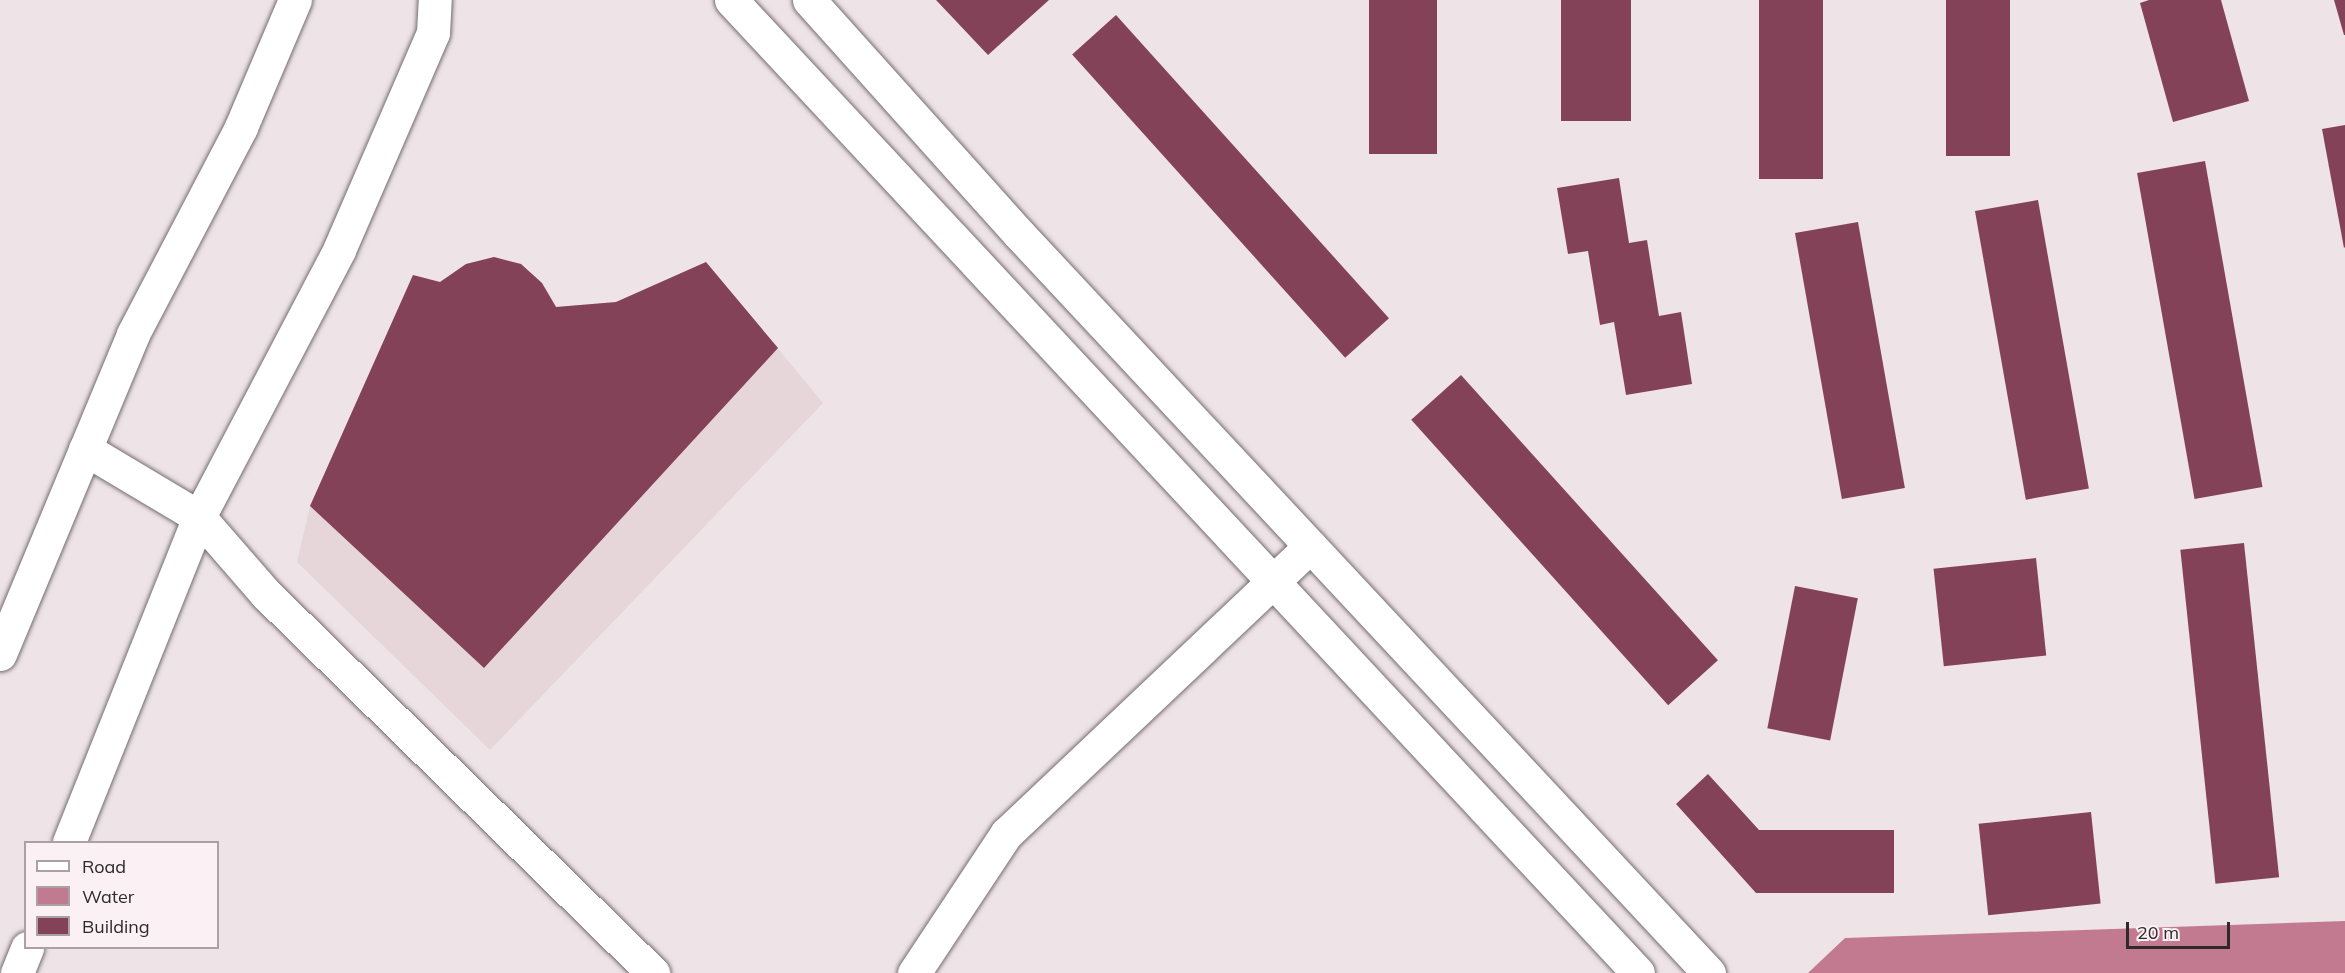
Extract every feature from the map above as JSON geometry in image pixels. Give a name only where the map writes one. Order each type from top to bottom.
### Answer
[{"type":"street","points":[[0,654],[133,334],[241,127],[295,0]]},
{"type":"street","points":[[70,841],[199,517],[339,250],[433,33],[435,0]]},
{"type":"street","points":[[731,0],[1638,973]]},
{"type":"street","points":[[809,0],[1019,234],[1709,973]]},
{"type":"street","points":[[85,449],[199,517],[266,594],[653,973]]},
{"type":"street","points":[[914,973],[1006,834],[1311,546]]},
{"type":"street","points":[[17,973],[27,949]]},
{"type":"shaded area","points":[[494,257],[521,264],[542,283],[557,307],[616,302],[706,262],[823,403],[490,750],[297,562],[310,506],[413,275],[440,282],[466,264]]},
{"type":"water","points":[[2345,921],[2345,973],[1808,973],[1845,938]]},
{"type":"building","points":[[936,0],[1049,0],[988,55]]},
{"type":"building","points":[[1369,0],[1437,0],[1437,154],[1369,154]]},
{"type":"building","points":[[1561,0],[1631,0],[1631,121],[1561,121]]},
{"type":"building","points":[[1759,0],[1823,0],[1823,179],[1759,179]]},
{"type":"building","points":[[1946,0],[2010,0],[2010,156],[1946,156]]},
{"type":"building","points":[[2149,0],[2221,0],[2249,101],[2173,122],[2140,3]]},
{"type":"building","points":[[2334,0],[2345,0],[2345,35],[2344,35]]},
{"type":"building","points":[[1116,15],[1389,318],[1345,358],[1072,54]]},
{"type":"building","points":[[2345,125],[2345,247],[2344,248],[2322,129]]},
{"type":"building","points":[[2205,161],[2262,487],[2195,499],[2137,173]]},
{"type":"building","points":[[1619,178],[1629,243],[1647,240],[1659,316],[1681,312],[1692,384],[1626,395],[1614,322],[1600,325],[1588,251],[1568,254],[1557,188]]},
{"type":"building","points":[[2038,200],[2089,489],[2026,500],[1975,211]]},
{"type":"building","points":[[1858,222],[1905,488],[1842,499],[1795,233]]},
{"type":"building","points":[[494,257],[521,264],[542,283],[556,307],[616,302],[706,262],[778,348],[484,668],[310,506],[413,275],[440,282],[466,264]]},
{"type":"building","points":[[1461,375],[1718,660],[1668,705],[1411,420]]},
{"type":"building","points":[[2244,543],[2279,877],[2215,884],[2180,550]]},
{"type":"building","points":[[2036,558],[2046,655],[1944,666],[1934,569]]},
{"type":"building","points":[[1795,586],[1858,598],[1830,741],[1767,728]]},
{"type":"building","points":[[1708,774],[1759,830],[1894,830],[1894,893],[1756,893],[1676,804]]},
{"type":"building","points":[[2091,812],[2101,903],[1988,915],[1979,824]]}]
